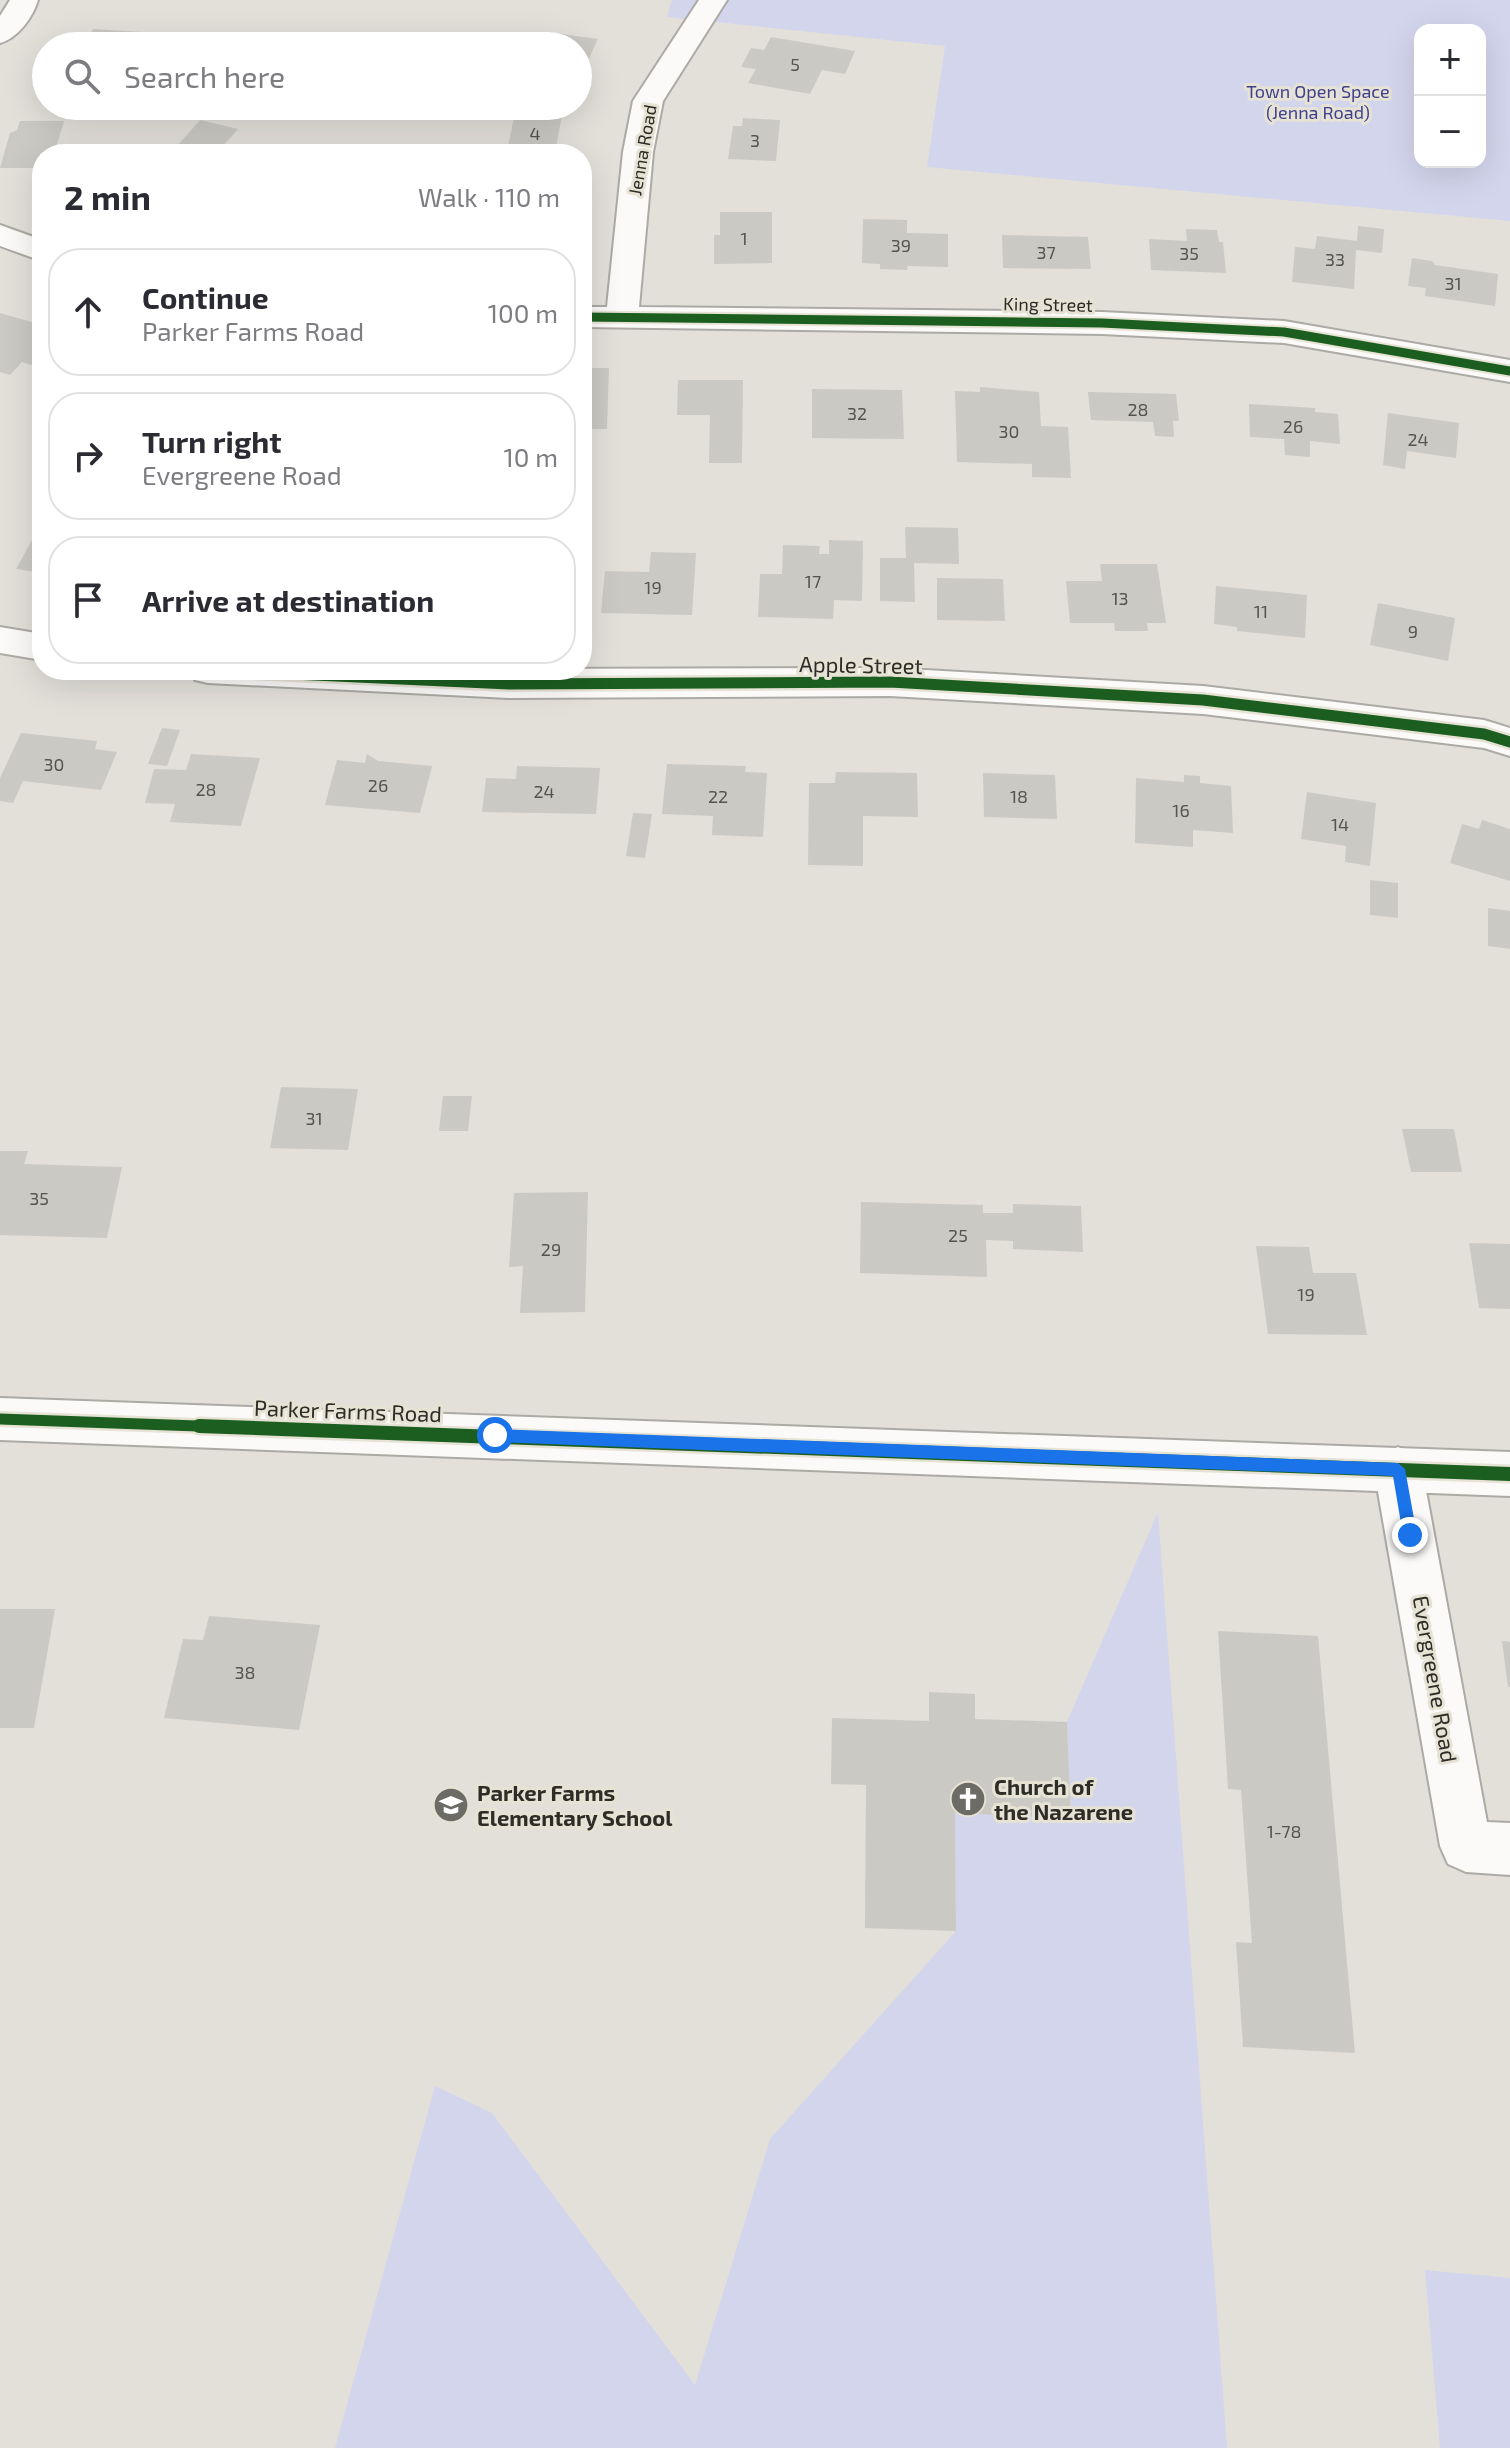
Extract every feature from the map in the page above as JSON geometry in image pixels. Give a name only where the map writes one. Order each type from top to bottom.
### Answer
[{"type":"street","points":[[0,34],[21,10],[24,0]]},
{"type":"street","name":"Jenna Road","points":[[622,318],[638,152],[648,101],[713,0]]},
{"type":"street","points":[[0,235],[32,247]]},
{"type":"street","name":"King Street","points":[[592,317],[1102,323],[1284,332],[1510,371]]},
{"type":"street","points":[[0,640],[32,645]]},
{"type":"street","name":"Apple Street","points":[[423,680],[509,684],[890,682],[1140,696],[1203,700],[1484,734],[1510,742]]},
{"type":"street","name":"Parker Farms Road","points":[[0,1419],[1510,1474]]},
{"type":"street","name":"Evergreene Road","points":[[1398,1469],[1466,1846],[1510,1849]]},
{"type":"green space","name":"Town Open Space (Jenna Road)","points":[[672,0],[1510,0],[1510,221],[927,167],[945,46],[667,17]]},
{"type":"green space","points":[[1158,1512],[1227,2448],[335,2448],[435,2086],[492,2113],[695,2385],[770,2139],[956,1931],[955,1813],[1071,1817],[1067,1722]]},
{"type":"green space","points":[[1425,2270],[1510,2278],[1510,2448],[1440,2448]]},
{"type":"building","points":[[93,29],[141,32],[91,32]]},
{"type":"building","points":[[771,37],[855,51],[845,74],[822,70],[810,94],[748,83],[756,69],[741,67],[751,48],[764,50]]},
{"type":"building","points":[[592,38],[598,39],[592,52]]},
{"type":"building","points":[[743,118],[780,120],[776,161],[728,159],[733,126],[742,126]]},
{"type":"building","points":[[200,120],[238,129],[225,144],[179,144]]},
{"type":"building","points":[[514,120],[561,120],[557,144],[508,144]]},
{"type":"building","points":[[20,121],[64,121],[57,144],[32,144],[32,168],[0,168],[10,133],[17,130]]},
{"type":"building","points":[[720,212],[772,212],[772,263],[714,264],[714,235],[720,235]]},
{"type":"building","points":[[863,219],[907,220],[907,233],[948,234],[948,267],[880,269],[880,264],[862,263]]},
{"type":"building","points":[[1358,226],[1384,229],[1382,253],[1356,250],[1354,289],[1292,282],[1295,247],[1315,249],[1317,236],[1357,241]]},
{"type":"building","points":[[1186,229],[1217,230],[1219,242],[1223,242],[1226,273],[1151,270],[1149,239],[1187,241]]},
{"type":"building","points":[[1002,235],[1088,237],[1091,269],[1003,268]]},
{"type":"building","points":[[1412,258],[1432,261],[1435,265],[1498,274],[1495,306],[1425,296],[1426,288],[1408,286]]},
{"type":"building","points":[[0,313],[32,322],[32,364],[22,362],[10,375],[0,372]]},
{"type":"building","points":[[592,368],[609,368],[607,429],[592,429]]},
{"type":"building","points":[[678,380],[743,380],[742,463],[709,463],[710,415],[677,415]]},
{"type":"building","points":[[980,387],[1039,392],[1041,426],[1068,427],[1071,478],[1032,477],[1032,464],[957,462],[955,391],[980,392]]},
{"type":"building","points":[[812,389],[902,390],[904,439],[812,438]]},
{"type":"building","points":[[1088,392],[1176,394],[1179,421],[1173,421],[1174,437],[1155,436],[1153,422],[1091,420]]},
{"type":"building","points":[[1249,404],[1315,408],[1315,412],[1338,414],[1340,444],[1310,441],[1310,457],[1285,455],[1284,439],[1250,437]]},
{"type":"building","points":[[1388,413],[1459,423],[1456,458],[1407,451],[1405,469],[1383,465]]},
{"type":"building","points":[[905,527],[958,528],[959,564],[914,563],[915,602],[880,601],[880,558],[906,558]]},
{"type":"building","points":[[32,540],[32,571],[16,569]]},
{"type":"building","points":[[829,540],[863,541],[862,601],[834,600],[833,619],[758,617],[760,574],[782,574],[783,545],[820,546],[819,554],[829,554]]},
{"type":"building","points":[[651,552],[696,553],[692,615],[601,613],[605,571],[649,572]]},
{"type":"building","points":[[1100,564],[1157,564],[1166,623],[1147,623],[1148,631],[1115,631],[1114,623],[1070,623],[1066,581],[1102,581]]},
{"type":"building","points":[[937,578],[1003,579],[1005,621],[937,620]]},
{"type":"building","points":[[1216,586],[1307,595],[1305,638],[1237,631],[1237,627],[1214,624]]},
{"type":"building","points":[[1378,603],[1455,618],[1448,661],[1370,645]]},
{"type":"building","points":[[162,728],[180,730],[167,766],[148,764]]},
{"type":"building","points":[[21,733],[97,741],[95,749],[117,752],[101,790],[23,781],[13,803],[0,801],[0,778]]},
{"type":"building","points":[[191,754],[260,758],[241,826],[170,822],[175,804],[145,803],[154,769],[186,770]]},
{"type":"building","points":[[367,754],[378,761],[432,766],[420,813],[325,805],[337,760],[365,763]]},
{"type":"building","points":[[667,764],[746,766],[745,772],[767,773],[763,837],[712,835],[713,816],[662,814]]},
{"type":"building","points":[[517,766],[600,768],[596,814],[482,812],[486,778],[516,779]]},
{"type":"building","points":[[836,772],[917,773],[918,817],[863,816],[863,866],[808,865],[809,783],[835,783]]},
{"type":"building","points":[[983,773],[1055,775],[1057,819],[984,817]]},
{"type":"building","points":[[1184,775],[1200,776],[1200,783],[1231,786],[1233,833],[1193,830],[1193,847],[1135,843],[1136,778],[1184,782]]},
{"type":"building","points":[[1307,792],[1376,803],[1370,866],[1345,862],[1346,846],[1301,839]]},
{"type":"building","points":[[633,813],[652,814],[645,858],[626,856]]},
{"type":"building","points":[[1482,820],[1510,829],[1510,881],[1450,863],[1462,824],[1479,829]]},
{"type":"building","points":[[1370,880],[1398,883],[1398,918],[1370,915]]},
{"type":"building","points":[[1488,908],[1510,911],[1510,949],[1488,946]]},
{"type":"building","points":[[281,1087],[358,1089],[348,1150],[270,1148]]},
{"type":"building","points":[[443,1096],[472,1096],[468,1131],[439,1131]]},
{"type":"building","points":[[1402,1129],[1454,1129],[1462,1172],[1411,1172]]},
{"type":"building","points":[[0,1151],[28,1151],[24,1164],[122,1167],[107,1238],[0,1235]]},
{"type":"building","points":[[588,1192],[585,1312],[520,1313],[523,1266],[509,1267],[514,1193]]},
{"type":"building","points":[[861,1202],[983,1205],[983,1213],[1013,1213],[1013,1204],[1081,1206],[1083,1252],[1013,1249],[1013,1241],[986,1240],[987,1277],[860,1273]]},
{"type":"building","points":[[1469,1243],[1510,1244],[1510,1309],[1479,1308]]},
{"type":"building","points":[[1256,1246],[1309,1247],[1313,1273],[1356,1273],[1367,1335],[1268,1334]]},
{"type":"building","points":[[0,1609],[55,1609],[34,1728],[0,1728]]},
{"type":"building","points":[[209,1616],[320,1625],[299,1730],[164,1718],[183,1639],[203,1640]]},
{"type":"building","points":[[1218,1631],[1318,1636],[1355,2053],[1243,2047],[1236,1942],[1252,1943],[1241,1790],[1228,1789]]},
{"type":"building","points":[[1502,1641],[1510,1642],[1510,1687],[1508,1687]]},
{"type":"building","name":"Church of the Nazarene","points":[[929,1692],[975,1694],[975,1719],[1067,1722],[1071,1818],[955,1813],[956,1931],[865,1928],[866,1785],[831,1784],[832,1718],[929,1721]]},
{"type":"cycle path","points":[[592,317],[1102,323],[1284,332],[1510,371]]},
{"type":"cycle path","points":[[423,680],[509,684],[890,682],[1203,700],[1484,734],[1510,742]]},
{"type":"cycle path","points":[[0,1419],[1510,1474]]},
{"type":"place","name":"Church of the Nazarene","points":[[968,1799]]},
{"type":"place","name":"Parker Farms Elementary School","points":[[451,1805]]},
{"type":"route","points":[[495,1435],[1398,1469],[1410,1535]]}]
